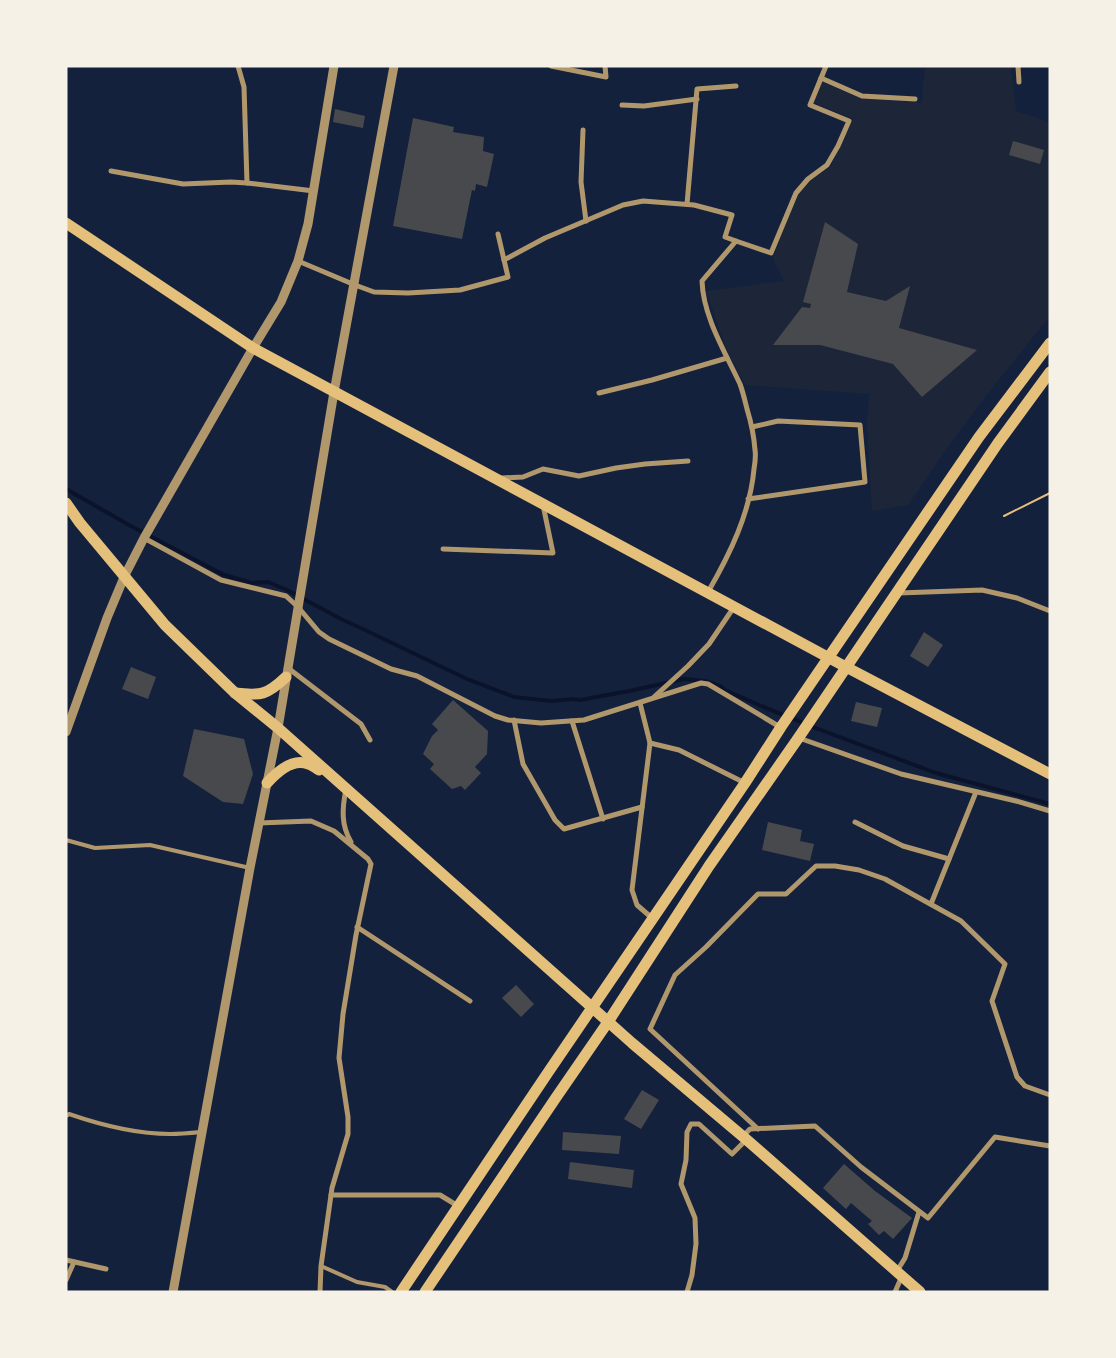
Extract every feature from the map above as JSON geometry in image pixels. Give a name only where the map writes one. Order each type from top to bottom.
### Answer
[{"type":"main road","points":[[66,223],[253,348],[829,658],[1050,774]]},
{"type":"main road","points":[[401,1292],[781,727],[979,437],[1050,343]]},
{"type":"main road","points":[[427,1291],[608,1022],[709,866],[799,738],[998,443],[1050,372]]},
{"type":"main road","points":[[66,503],[80,524],[125,575],[165,625],[235,693],[278,728],[608,1022],[745,1138],[920,1292]]},
{"type":"main road","points":[[235,693],[254,695],[272,690],[287,672]]},
{"type":"main road","points":[[267,783],[284,768],[294,764],[307,763],[336,780]]},
{"type":"street","points":[[238,66],[244,87],[247,183]]},
{"type":"street","points":[[66,732],[107,618],[125,575],[144,538],[253,348],[282,302],[298,261],[308,224],[334,66]]},
{"type":"street","points":[[173,1292],[250,868],[278,728],[334,392],[394,66]]},
{"type":"street","points":[[551,66],[606,77],[606,66]]},
{"type":"street","points":[[504,260],[545,238],[623,205],[643,201],[687,204],[732,214],[726,237],[771,253],[796,193],[808,179],[827,165],[849,121],[810,106],[826,66]]},
{"type":"street","points":[[1018,66],[1019,82]]},
{"type":"street","points":[[821,78],[862,96],[914,99]]},
{"type":"street","points":[[687,204],[698,89],[736,86]]},
{"type":"street","points":[[622,105],[644,106],[697,99]]},
{"type":"street","points":[[584,130],[580,182],[586,221]]},
{"type":"street","points":[[111,171],[184,184],[230,182],[314,191]]},
{"type":"street","points":[[298,261],[374,292],[408,293],[460,290],[508,277],[498,234]]},
{"type":"street","points":[[708,592],[739,531],[753,485],[756,452],[752,427],[741,386],[708,313],[702,291],[702,281],[736,240]]},
{"type":"street","points":[[599,393],[727,358]]},
{"type":"street","points":[[748,499],[865,482],[860,425],[778,422],[752,427]]},
{"type":"street","points":[[494,478],[523,478],[543,470],[579,476],[645,464],[688,461]]},
{"type":"street","points":[[442,549],[553,553],[543,504]]},
{"type":"street","points":[[144,538],[221,580],[286,596],[319,632],[329,639],[391,669],[417,676],[495,716],[508,720],[541,723],[584,720],[701,683],[708,684],[781,727]]},
{"type":"street","points":[[896,594],[982,590],[1017,598],[1050,611]]},
{"type":"street","points":[[652,699],[709,644],[734,606]]},
{"type":"street","points":[[287,672],[361,724],[370,740]]},
{"type":"street","points":[[640,703],[650,743],[632,890],[637,905],[653,918]]},
{"type":"street","points":[[514,720],[523,764],[555,820],[564,830],[642,808]]},
{"type":"street","points":[[572,721],[603,818]]},
{"type":"street","points":[[799,738],[901,774],[1016,801],[1050,811]]},
{"type":"street","points":[[650,743],[679,750],[745,783]]},
{"type":"street","points":[[346,789],[343,821],[346,834],[354,847]]},
{"type":"street","points":[[931,904],[976,792]]},
{"type":"street","points":[[260,823],[311,821],[334,831],[368,859],[371,864],[343,1014],[339,1058],[348,1117],[348,1134],[331,1195],[321,1266],[320,1292]]},
{"type":"street","points":[[855,822],[903,846],[949,858]]},
{"type":"street","points":[[758,1129],[650,1029],[675,975],[706,947],[758,894],[786,894],[816,866],[835,866],[859,870],[885,879],[962,921],[1005,964],[992,1001],[1017,1077],[1025,1086],[1050,1095]]},
{"type":"street","points":[[358,927],[470,1001]]},
{"type":"street","points":[[687,1292],[692,1275],[696,1244],[695,1218],[681,1184],[686,1160],[686,1132],[690,1124],[699,1124],[732,1154],[750,1129],[815,1126],[861,1168],[928,1218],[995,1137],[1050,1146]]},
{"type":"street","points":[[331,1195],[440,1196],[458,1206]]},
{"type":"street","points":[[895,1292],[920,1212]]},
{"type":"street","points":[[66,1260],[106,1269]]},
{"type":"street","points":[[66,1280],[74,1262]]},
{"type":"lane","points":[[66,840],[96,848],[150,845],[250,868]]},
{"type":"lane","points":[[66,1116],[69,1114],[95,1122],[142,1132],[169,1134],[202,1132]]},
{"type":"lane","points":[[321,1266],[357,1282],[385,1288],[392,1292]]},
{"type":"path","points":[[1004,516],[1050,493]]},
{"type":"shaded area","points":[[925,66],[1011,66],[1016,111],[1050,122],[1050,316],[985,397],[908,505],[872,511],[867,425],[869,394],[745,385],[725,346],[706,291],[784,281],[773,259],[799,193],[810,181],[831,166],[853,119],[814,103],[822,82],[861,98],[922,103]]},
{"type":"building","points":[[335,109],[365,116],[363,128],[333,122]]},
{"type":"building","points":[[413,118],[454,127],[453,132],[484,137],[483,151],[494,154],[487,187],[476,184],[475,191],[472,190],[462,239],[393,226]]},
{"type":"building","points":[[1013,141],[1044,150],[1040,164],[1009,155]]},
{"type":"building","points":[[825,222],[858,244],[847,292],[886,301],[910,286],[899,328],[977,350],[922,397],[893,364],[820,345],[773,345],[802,307],[810,308],[811,304],[803,302]]},
{"type":"building","points":[[924,632],[943,645],[928,667],[910,656]]},
{"type":"building","points":[[131,667],[156,677],[148,699],[122,689]]},
{"type":"building","points":[[453,700],[488,731],[487,754],[475,767],[481,773],[465,790],[461,786],[452,789],[430,769],[434,764],[423,754],[432,736],[438,730],[432,724]]},
{"type":"building","points":[[856,702],[882,708],[877,727],[851,721]]},
{"type":"building","points":[[194,729],[244,739],[253,774],[243,804],[223,802],[183,776]]},
{"type":"building","points":[[768,822],[802,830],[800,841],[814,844],[810,861],[762,850]]},
{"type":"building","points":[[516,985],[534,1004],[521,1017],[502,998]]},
{"type":"building","points":[[642,1090],[659,1100],[641,1129],[624,1119]]},
{"type":"building","points":[[563,1132],[621,1136],[619,1154],[562,1150]]},
{"type":"building","points":[[570,1162],[634,1170],[632,1188],[568,1179]]},
{"type":"building","points":[[844,1164],[875,1191],[912,1218],[893,1239],[884,1231],[879,1235],[868,1224],[872,1221],[851,1203],[846,1209],[823,1188]]},
{"type":"waterway","points":[[66,489],[129,525],[224,575],[252,583],[268,582],[467,679],[514,697],[552,701],[580,700],[684,679],[705,681],[813,727],[936,773],[1050,804]]}]
